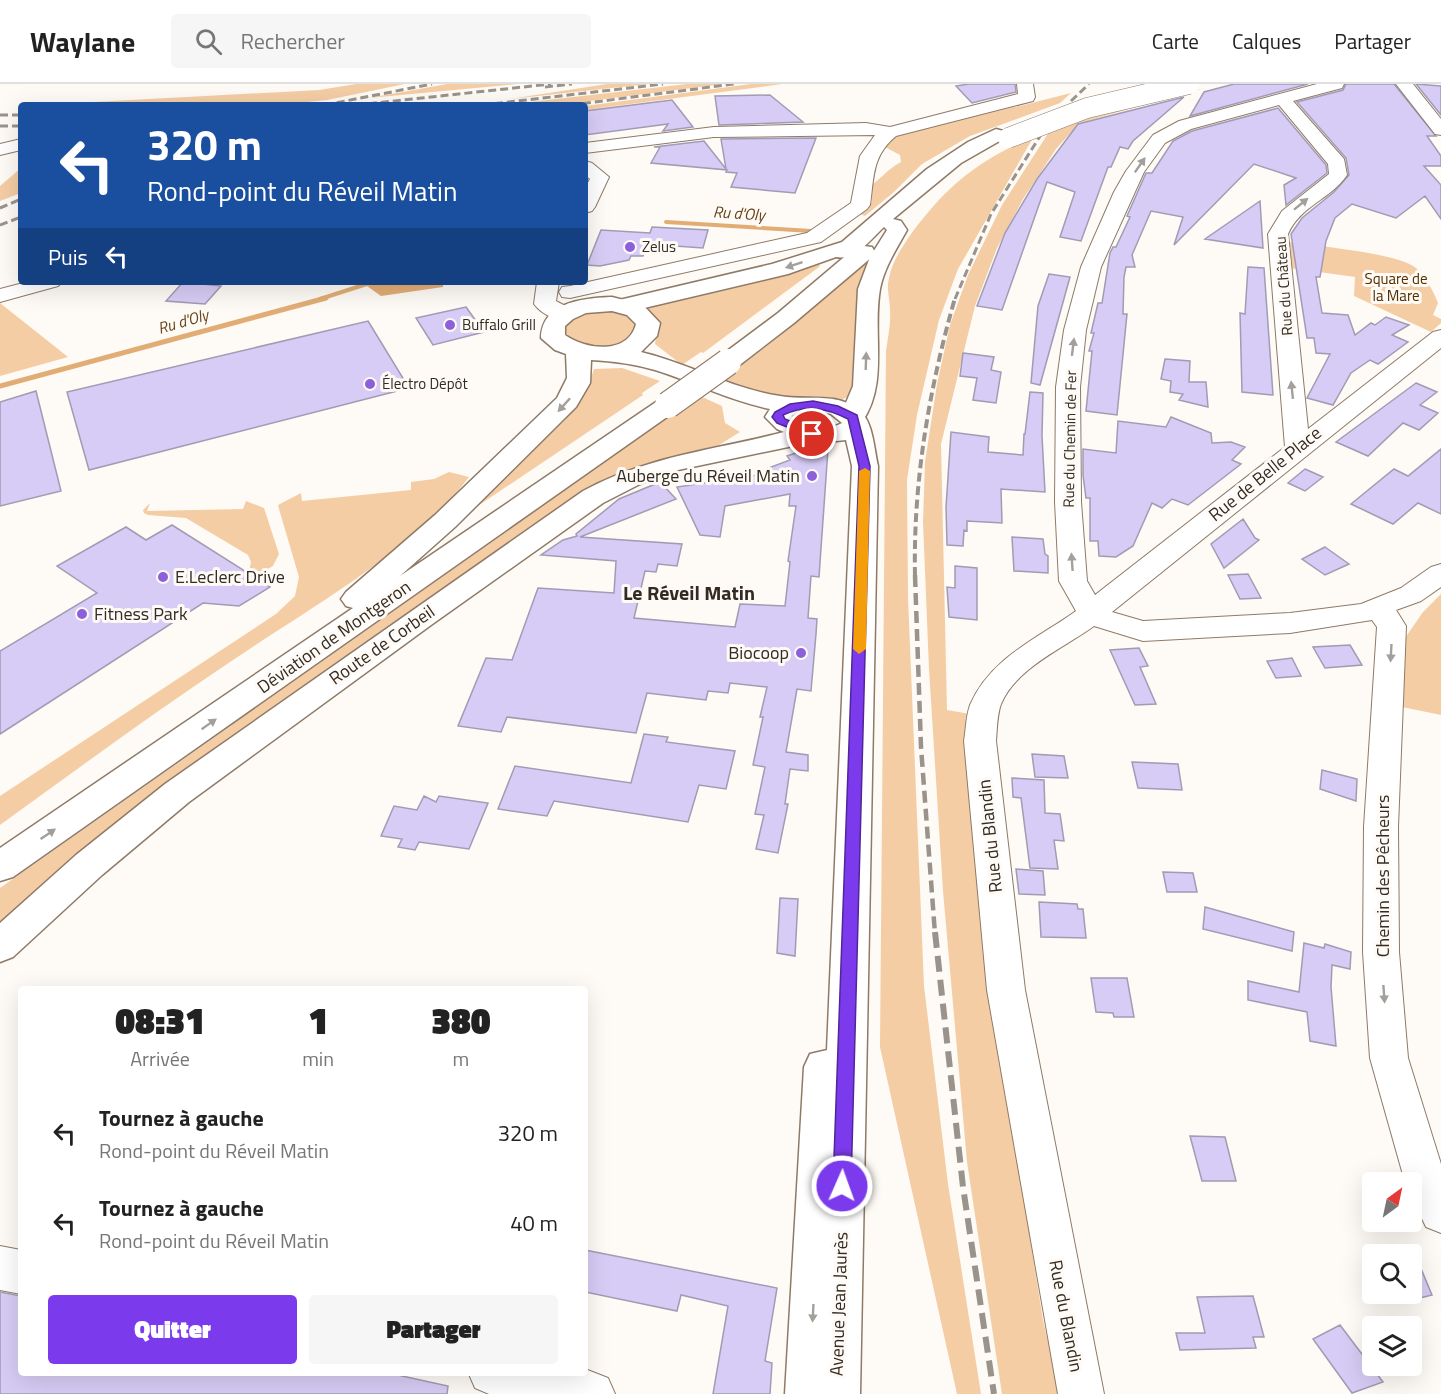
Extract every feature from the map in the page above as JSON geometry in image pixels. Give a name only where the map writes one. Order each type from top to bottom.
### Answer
[{"type":"main road","points":[[661,402],[720,359],[786,318],[852,250],[941,166],[1036,118],[1167,84]]},
{"type":"main road","points":[[623,306],[744,279],[790,266],[835,249],[852,250],[894,225],[950,172],[1002,137],[1087,108],[1189,84]]},
{"type":"main road","points":[[837,428],[865,386],[869,289],[881,257],[897,230],[894,225]]},
{"type":"main road","points":[[609,353],[629,348],[644,338],[648,331],[648,323],[635,310],[623,306],[569,298],[553,325],[554,338],[568,348],[578,352],[609,353],[671,368],[763,402],[770,414]]},
{"type":"main road","points":[[644,338],[671,368]]},
{"type":"main road","points":[[356,599],[445,521],[567,402],[580,382],[582,366],[578,352]]},
{"type":"main road","points":[[726,390],[786,424],[837,428]]},
{"type":"main road","name":"Déviation de Montgeron","points":[[0,841],[356,599],[661,402]]},
{"type":"main road","name":"Déviation de Montgeron","points":[[0,867],[661,402]]},
{"type":"main road","points":[[729,450],[770,414],[823,405],[837,428],[839,443],[850,463],[809,1394]]},
{"type":"main road","name":"Route de Corbeil","points":[[0,946],[89,865],[177,793],[420,618],[588,501],[622,481],[645,471],[729,450],[750,448],[837,428]]},
{"type":"main road","name":"Avenue Jean Jaurès","points":[[836,1394],[865,466],[837,428]]},
{"type":"street","points":[[588,148],[714,132],[866,128],[890,132],[1027,97],[1025,84]]},
{"type":"street","name":"Rue du Chemin de Fer","points":[[1093,615],[1073,581],[1068,502],[1068,387],[1075,330],[1091,267],[1124,192],[1135,171],[1159,139],[1185,125],[1336,84]]},
{"type":"street","points":[[1404,84],[1441,130]]},
{"type":"street","name":"Rue du Château","points":[[1282,98],[1337,163],[1338,175],[1290,213],[1281,225],[1278,234],[1298,448]]},
{"type":"street","points":[[547,285],[544,292],[545,304],[814,238],[860,205],[865,165],[874,148],[890,132]]},
{"type":"street","points":[[588,194],[593,172],[614,144]]},
{"type":"street","points":[[0,150],[18,145]]},
{"type":"street","points":[[0,296],[40,285]]},
{"type":"street","name":"Rue de Belle Place","points":[[1093,615],[1107,600],[1441,337]]},
{"type":"street","points":[[1093,615],[1143,631],[1290,623],[1362,613],[1379,608],[1392,600],[1402,599],[1417,591],[1441,573]]},
{"type":"street","name":"Chemin des Pêcheurs","points":[[1379,608],[1392,626],[1382,827],[1381,952],[1389,1058],[1426,1183],[1441,1212]]},
{"type":"street","name":"Rue du Blandin","points":[[1081,1394],[1006,990],[980,741],[986,705],[998,681],[1044,645],[1093,615]]},
{"type":"street","points":[[0,1268],[18,1271]]},
{"type":"street","points":[[509,1376],[592,1394]]},
{"type":"green space","points":[[356,84],[405,84],[307,102],[94,102],[319,90]]},
{"type":"green space","points":[[447,84],[518,84],[369,98]]},
{"type":"green space","points":[[607,84],[649,84],[510,99]]},
{"type":"green space","points":[[687,84],[723,84],[582,102],[529,102]]},
{"type":"green space","points":[[751,84],[782,84],[588,110],[588,106]]},
{"type":"green space","points":[[1205,88],[1079,123],[1056,149],[1023,199],[997,248],[975,306],[941,444],[947,710],[970,714],[987,968],[1043,1320],[1060,1394],[1002,1394],[967,1162],[943,891],[929,669],[923,522],[925,462],[937,384],[950,325],[968,275],[1002,205],[1049,132],[1117,108]]},
{"type":"green space","points":[[1071,93],[1060,103],[970,136],[922,164],[894,192],[865,216],[860,214],[871,203],[870,186],[901,162],[900,155],[883,146],[896,135]]},
{"type":"green space","points":[[1034,136],[958,269],[939,320],[917,415],[907,480],[908,598],[924,986],[948,1184],[981,1394],[957,1394],[880,1047],[886,351],[890,315],[888,286],[892,266],[901,249],[938,201],[980,165]]},
{"type":"green space","points":[[18,171],[18,194],[0,201],[0,186]]},
{"type":"green space","name":"Square de la Mare","points":[[1289,242],[1375,254],[1407,263],[1416,268],[1431,289],[1438,303],[1433,315],[1441,319],[1441,323],[1431,332],[1354,296],[1355,277],[1290,268]]},
{"type":"green space","points":[[863,259],[871,259],[858,378],[850,396],[839,401],[781,401],[721,381],[739,367],[737,366]]},
{"type":"green space","points":[[814,264],[820,265],[703,353],[701,352],[682,365],[655,344],[658,322],[650,312],[640,308],[743,285]]},
{"type":"green space","points":[[0,303],[68,357],[0,376]]},
{"type":"green space","points":[[609,310],[624,313],[633,318],[637,326],[638,331],[622,344],[607,348],[594,348],[574,343],[565,336],[566,324],[577,315]]},
{"type":"green space","points":[[622,368],[660,381],[642,393],[643,395],[448,526],[564,421],[587,390],[594,369]]},
{"type":"green space","points":[[700,396],[722,406],[725,423],[740,432],[719,445],[654,463],[0,935],[0,888],[232,725],[231,722],[678,409]]},
{"type":"green space","points":[[824,413],[833,419],[833,423],[819,427],[796,420],[798,414]]},
{"type":"green space","points":[[449,472],[469,477],[446,504],[389,555],[114,742],[0,825],[0,796],[276,614],[295,596],[299,577],[278,505],[301,493],[302,501],[411,490],[411,482],[434,479]]},
{"type":"green space","points":[[246,501],[264,508],[279,554],[273,566],[256,576],[249,572],[251,562],[248,555],[186,518],[148,515],[143,510],[150,503],[147,511],[243,509]]},
{"type":"green space","points":[[1441,594],[1441,715],[1402,707],[1405,638],[1423,612]]},
{"type":"shaded area","points":[[443,285],[443,287],[381,296],[367,286]]},
{"type":"building","points":[[1015,84],[1016,92],[972,103],[956,86]]},
{"type":"building","points":[[1234,84],[1308,84],[1190,116],[1204,92]]},
{"type":"building","points":[[1346,84],[1394,84],[1436,136],[1427,136],[1441,156],[1441,166],[1424,166],[1441,185],[1441,219],[1425,196],[1396,218],[1352,204],[1335,218],[1326,241],[1320,277],[1316,277],[1322,313],[1348,315],[1355,335],[1371,323],[1375,325],[1386,317],[1409,325],[1392,335],[1408,342],[1378,364],[1370,360],[1351,373],[1333,405],[1307,398],[1330,354],[1316,353],[1314,338],[1307,338],[1291,234],[1302,218],[1334,192],[1349,175],[1346,158],[1297,102],[1343,90]]},
{"type":"building","points":[[1416,84],[1441,86],[1441,115]]},
{"type":"building","points":[[770,95],[803,122],[719,125],[715,96]]},
{"type":"building","points":[[1184,97],[1133,141],[1128,149],[1120,147],[1111,167],[1108,167],[1081,241],[1060,237],[1075,192],[1047,182],[1002,310],[977,306],[1005,233],[1037,179],[1078,124]]},
{"type":"building","points":[[672,100],[693,127],[663,131],[668,124],[588,135],[588,111]]},
{"type":"building","points":[[1278,108],[1326,165],[1327,173],[1286,205],[1284,185],[1296,178],[1254,164],[1174,245],[1183,217],[1151,211],[1132,255],[1135,267],[1126,267],[1124,277],[1123,314],[1127,314],[1117,415],[1086,411],[1092,351],[1089,351],[1094,333],[1091,333],[1098,303],[1102,303],[1110,253],[1113,247],[1116,247],[1130,217],[1127,216],[1146,173],[1152,173],[1173,141],[1192,131]]},
{"type":"building","points":[[816,138],[795,193],[731,187],[737,173],[726,172],[727,170],[651,163],[660,147],[654,147],[704,141],[726,169],[721,139]]},
{"type":"building","points":[[1260,201],[1263,248],[1205,239]]},
{"type":"building","name":"Zelus","points":[[652,227],[708,230],[703,248],[675,246],[667,254],[645,252],[643,256],[631,256],[629,260],[600,266],[588,265],[601,230],[650,233]]},
{"type":"building","points":[[1248,267],[1264,268],[1273,395],[1242,392],[1240,313],[1245,314]]},
{"type":"building","points":[[1049,274],[1070,277],[1040,385],[1031,383],[1038,306]]},
{"type":"building","points":[[180,285],[221,286],[205,304],[166,301]]},
{"type":"building","name":"Buffalo Grill","points":[[466,307],[484,332],[433,345],[416,318]]},
{"type":"building","points":[[368,321],[409,388],[89,470],[67,392]]},
{"type":"building","points":[[963,353],[994,357],[991,370],[1001,372],[996,403],[973,400],[977,378],[960,376]]},
{"type":"building","points":[[1165,359],[1190,361],[1189,382],[1206,382],[1208,407],[1179,400],[1183,394],[1170,392],[1171,381],[1161,379]]},
{"type":"building","points":[[1416,383],[1437,392],[1420,405],[1438,413],[1419,430],[1403,423],[1368,456],[1336,442]]},
{"type":"building","points":[[36,391],[61,491],[0,506],[0,402]]},
{"type":"building","points":[[1030,392],[1043,393],[1042,436],[1045,492],[1001,489],[1002,523],[967,521],[963,546],[947,545],[946,507],[951,432],[989,437],[988,452],[1023,455]]},
{"type":"building","points":[[1171,417],[1211,433],[1212,443],[1231,442],[1245,447],[1232,460],[1241,464],[1188,505],[1172,499],[1162,508],[1152,503],[1133,546],[1116,557],[1099,556],[1098,541],[1090,541],[1090,498],[1086,498],[1083,449],[1116,453],[1118,421],[1166,427]]},
{"type":"building","points":[[811,448],[828,449],[819,577],[811,576],[808,618],[817,619],[816,634],[811,691],[797,689],[786,752],[808,755],[808,771],[790,769],[785,804],[788,804],[778,853],[756,849],[764,815],[755,814],[765,767],[753,765],[767,687],[730,683],[728,693],[708,691],[706,700],[647,693],[636,733],[507,717],[501,732],[458,726],[486,658],[512,660],[538,588],[614,593],[616,561],[541,555],[563,540],[577,536],[576,534],[619,499],[660,482],[676,499],[580,537],[682,544],[677,566],[658,564],[656,572],[645,571],[634,618],[735,627],[740,604],[785,606],[790,562],[788,561],[796,506],[789,506],[790,494],[725,506],[720,537],[700,535],[677,487],[771,473],[766,469],[790,460],[787,456]]},
{"type":"building","points":[[1441,449],[1441,514],[1418,503],[1393,524],[1351,504],[1394,469],[1408,476]]},
{"type":"building","points":[[1305,469],[1323,477],[1305,491],[1288,483]]},
{"type":"building","points":[[1243,519],[1255,538],[1259,540],[1224,568],[1211,544]]},
{"type":"building","points":[[172,525],[270,587],[239,606],[203,603],[0,734],[0,651],[97,593],[57,566],[126,527],[146,540]]},
{"type":"building","points":[[1012,537],[1043,539],[1045,554],[1048,556],[1048,573],[1014,571]]},
{"type":"building","points":[[1325,547],[1349,564],[1325,575],[1302,559]]},
{"type":"building","points":[[955,566],[977,568],[977,620],[949,617],[947,587],[955,588]]},
{"type":"building","points":[[1248,574],[1261,598],[1240,599],[1228,575]]},
{"type":"building","points":[[1350,645],[1362,665],[1325,668],[1313,647]]},
{"type":"building","points":[[1139,648],[1148,666],[1140,667],[1156,704],[1135,705],[1110,650]]},
{"type":"building","points":[[1292,658],[1301,676],[1276,678],[1267,661]]},
{"type":"building","points":[[644,734],[668,737],[666,742],[735,751],[726,789],[699,785],[688,822],[554,801],[547,816],[498,809],[515,766],[631,783]]},
{"type":"building","points":[[1032,754],[1064,756],[1068,778],[1035,777]]},
{"type":"building","points":[[1132,762],[1178,764],[1182,790],[1138,788]]},
{"type":"building","points":[[1322,770],[1357,779],[1356,801],[1320,789]]},
{"type":"building","points":[[1012,778],[1044,780],[1045,813],[1060,814],[1064,841],[1054,840],[1058,869],[1030,868],[1021,798],[1013,797]]},
{"type":"building","points":[[424,796],[436,802],[439,796],[488,803],[469,849],[419,842],[415,850],[398,847],[402,839],[381,836],[394,806],[417,810]]},
{"type":"building","points":[[1016,869],[1043,871],[1045,895],[1019,894]]},
{"type":"building","points":[[1163,872],[1193,873],[1197,892],[1167,892]]},
{"type":"building","points":[[780,898],[798,899],[795,956],[777,953]]},
{"type":"building","points":[[1039,902],[1077,904],[1078,909],[1083,909],[1086,938],[1041,937]]},
{"type":"building","points":[[1205,907],[1294,932],[1292,951],[1203,929]]},
{"type":"building","points":[[1304,943],[1324,948],[1325,944],[1351,952],[1350,969],[1332,965],[1331,987],[1336,1046],[1310,1041],[1307,1012],[1248,1000],[1248,981],[1299,992]]},
{"type":"building","points":[[1091,978],[1127,978],[1134,1017],[1114,1017],[1113,1013],[1096,1012]]},
{"type":"building","points":[[1190,1136],[1225,1137],[1236,1181],[1202,1181]]},
{"type":"building","points":[[588,1251],[777,1288],[765,1361],[772,1363],[770,1394],[713,1394],[728,1306],[681,1295],[677,1311],[588,1293]]},
{"type":"building","points":[[1422,1271],[1432,1295],[1422,1298]]},
{"type":"building","points":[[0,1292],[18,1295],[18,1376],[402,1376],[448,1386],[447,1394],[0,1394]]},
{"type":"building","points":[[1253,1296],[1264,1337],[1253,1337],[1256,1348],[1180,1350],[1176,1333],[1205,1333],[1197,1297]]},
{"type":"building","points":[[1340,1325],[1362,1354],[1362,1376],[1378,1376],[1383,1382],[1352,1393],[1313,1339]]},
{"type":"waterway","name":"Ru d'Oly","points":[[666,222],[811,231]]},
{"type":"waterway","name":"Ru d'Oly","points":[[320,299],[364,285]]},
{"type":"waterway","name":"Ru d'Oly","points":[[0,386],[326,298]]},
{"type":"railway","points":[[340,102],[432,84]]},
{"type":"railway","points":[[385,102],[551,84]]},
{"type":"railway","points":[[545,87],[572,84]]},
{"type":"railway","points":[[509,102],[663,84]]},
{"type":"railway","points":[[588,103],[734,84]]},
{"type":"railway","points":[[1071,101],[1089,84]]},
{"type":"railway","points":[[0,115],[18,115]]},
{"type":"railway","points":[[0,126],[18,126]]},
{"type":"railway","points":[[955,299],[991,214],[1042,133]]},
{"type":"railway","points":[[0,208],[18,200]]},
{"type":"railway","points":[[0,225],[18,218]]},
{"type":"railway","points":[[915,575],[917,506],[924,436],[930,401],[955,298]]},
{"type":"railway","points":[[915,575],[921,747],[935,934]]},
{"type":"railway","points":[[935,932],[963,1187],[994,1394]]},
{"type":"slow traffic","points":[[859,649],[865,471]]},
{"type":"place","name":"Zelus","points":[[630,247]]},
{"type":"place","name":"Buffalo Grill","points":[[450,325]]},
{"type":"place","name":"Électro Dépôt","points":[[370,384]]},
{"type":"place","name":"Auberge du Réveil Matin","points":[[812,476]]},
{"type":"place","name":"E.Leclerc Drive","points":[[163,577]]},
{"type":"place","name":"Fitness Park","points":[[82,614]]},
{"type":"place","name":"Biocoop","points":[[801,653]]},
{"type":"district","name":"Le Réveil Matin","points":[[689,593]]},
{"type":"route","points":[[812,434],[786,424],[781,421],[778,414],[786,408],[813,404],[834,408],[853,417],[865,466],[842,1186]]}]
